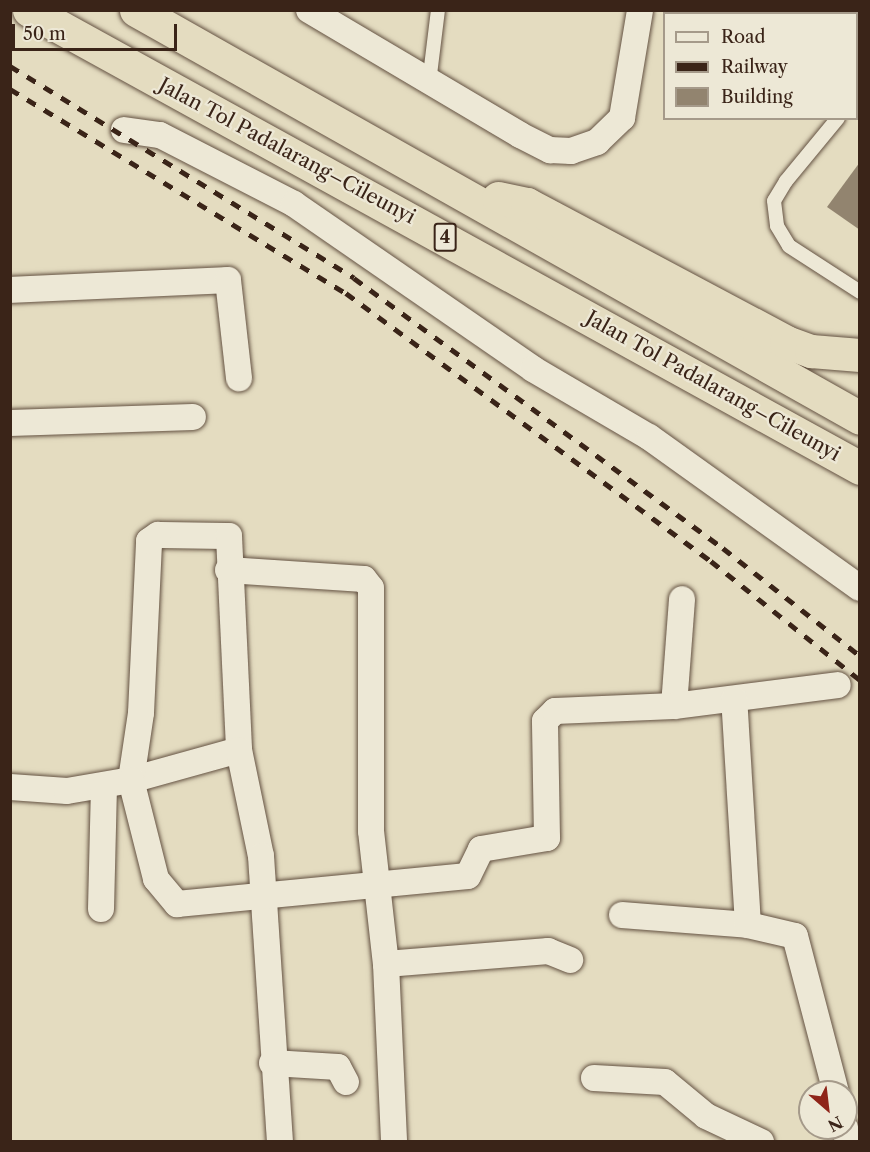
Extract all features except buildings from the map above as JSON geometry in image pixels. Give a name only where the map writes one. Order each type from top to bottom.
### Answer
[{"type":"highway","name":"Jalan Tol Padalarang–Cileunyi","points":[[28,10],[860,468]]},
{"type":"highway","name":"4","points":[[136,10],[860,418]]},
{"type":"highway","points":[[452,188],[527,204],[786,342],[811,351],[860,355]]},
{"type":"street","points":[[309,10],[429,83],[550,150],[572,151],[597,142],[622,118],[638,23],[620,10]]},
{"type":"street","points":[[124,130],[160,135],[294,204],[532,369],[648,437],[860,588]]},
{"type":"street","points":[[10,290],[228,280],[239,378]]},
{"type":"street","points":[[10,423],[193,417]]},
{"type":"street","points":[[280,1142],[272,1063],[262,898],[261,856],[239,750],[227,535],[150,538],[141,713],[131,780],[156,879],[170,901],[262,898],[374,884],[468,876],[481,849],[546,840],[549,714],[674,706],[838,685]]},
{"type":"street","points":[[228,570],[364,579],[370,588],[374,884],[386,964],[394,1142]]},
{"type":"street","points":[[674,706],[682,599]]},
{"type":"street","points":[[734,699],[748,925]]},
{"type":"street","points":[[10,787],[104,788],[239,750]]},
{"type":"street","points":[[101,909],[104,788]]},
{"type":"street","points":[[622,915],[748,925],[793,933],[833,1080]]},
{"type":"street","points":[[386,964],[548,951],[570,960]]},
{"type":"street","points":[[272,1063],[338,1067],[346,1082]]},
{"type":"street","points":[[594,1078],[665,1082],[706,1116],[761,1142]]},
{"type":"lane","points":[[429,83],[438,10]]},
{"type":"lane","points":[[836,120],[786,181],[774,201],[777,226],[789,246],[860,292]]},
{"type":"railway","points":[[10,66],[354,278],[723,548],[860,656]]},
{"type":"railway","points":[[10,89],[346,293],[711,561],[860,680]]}]
